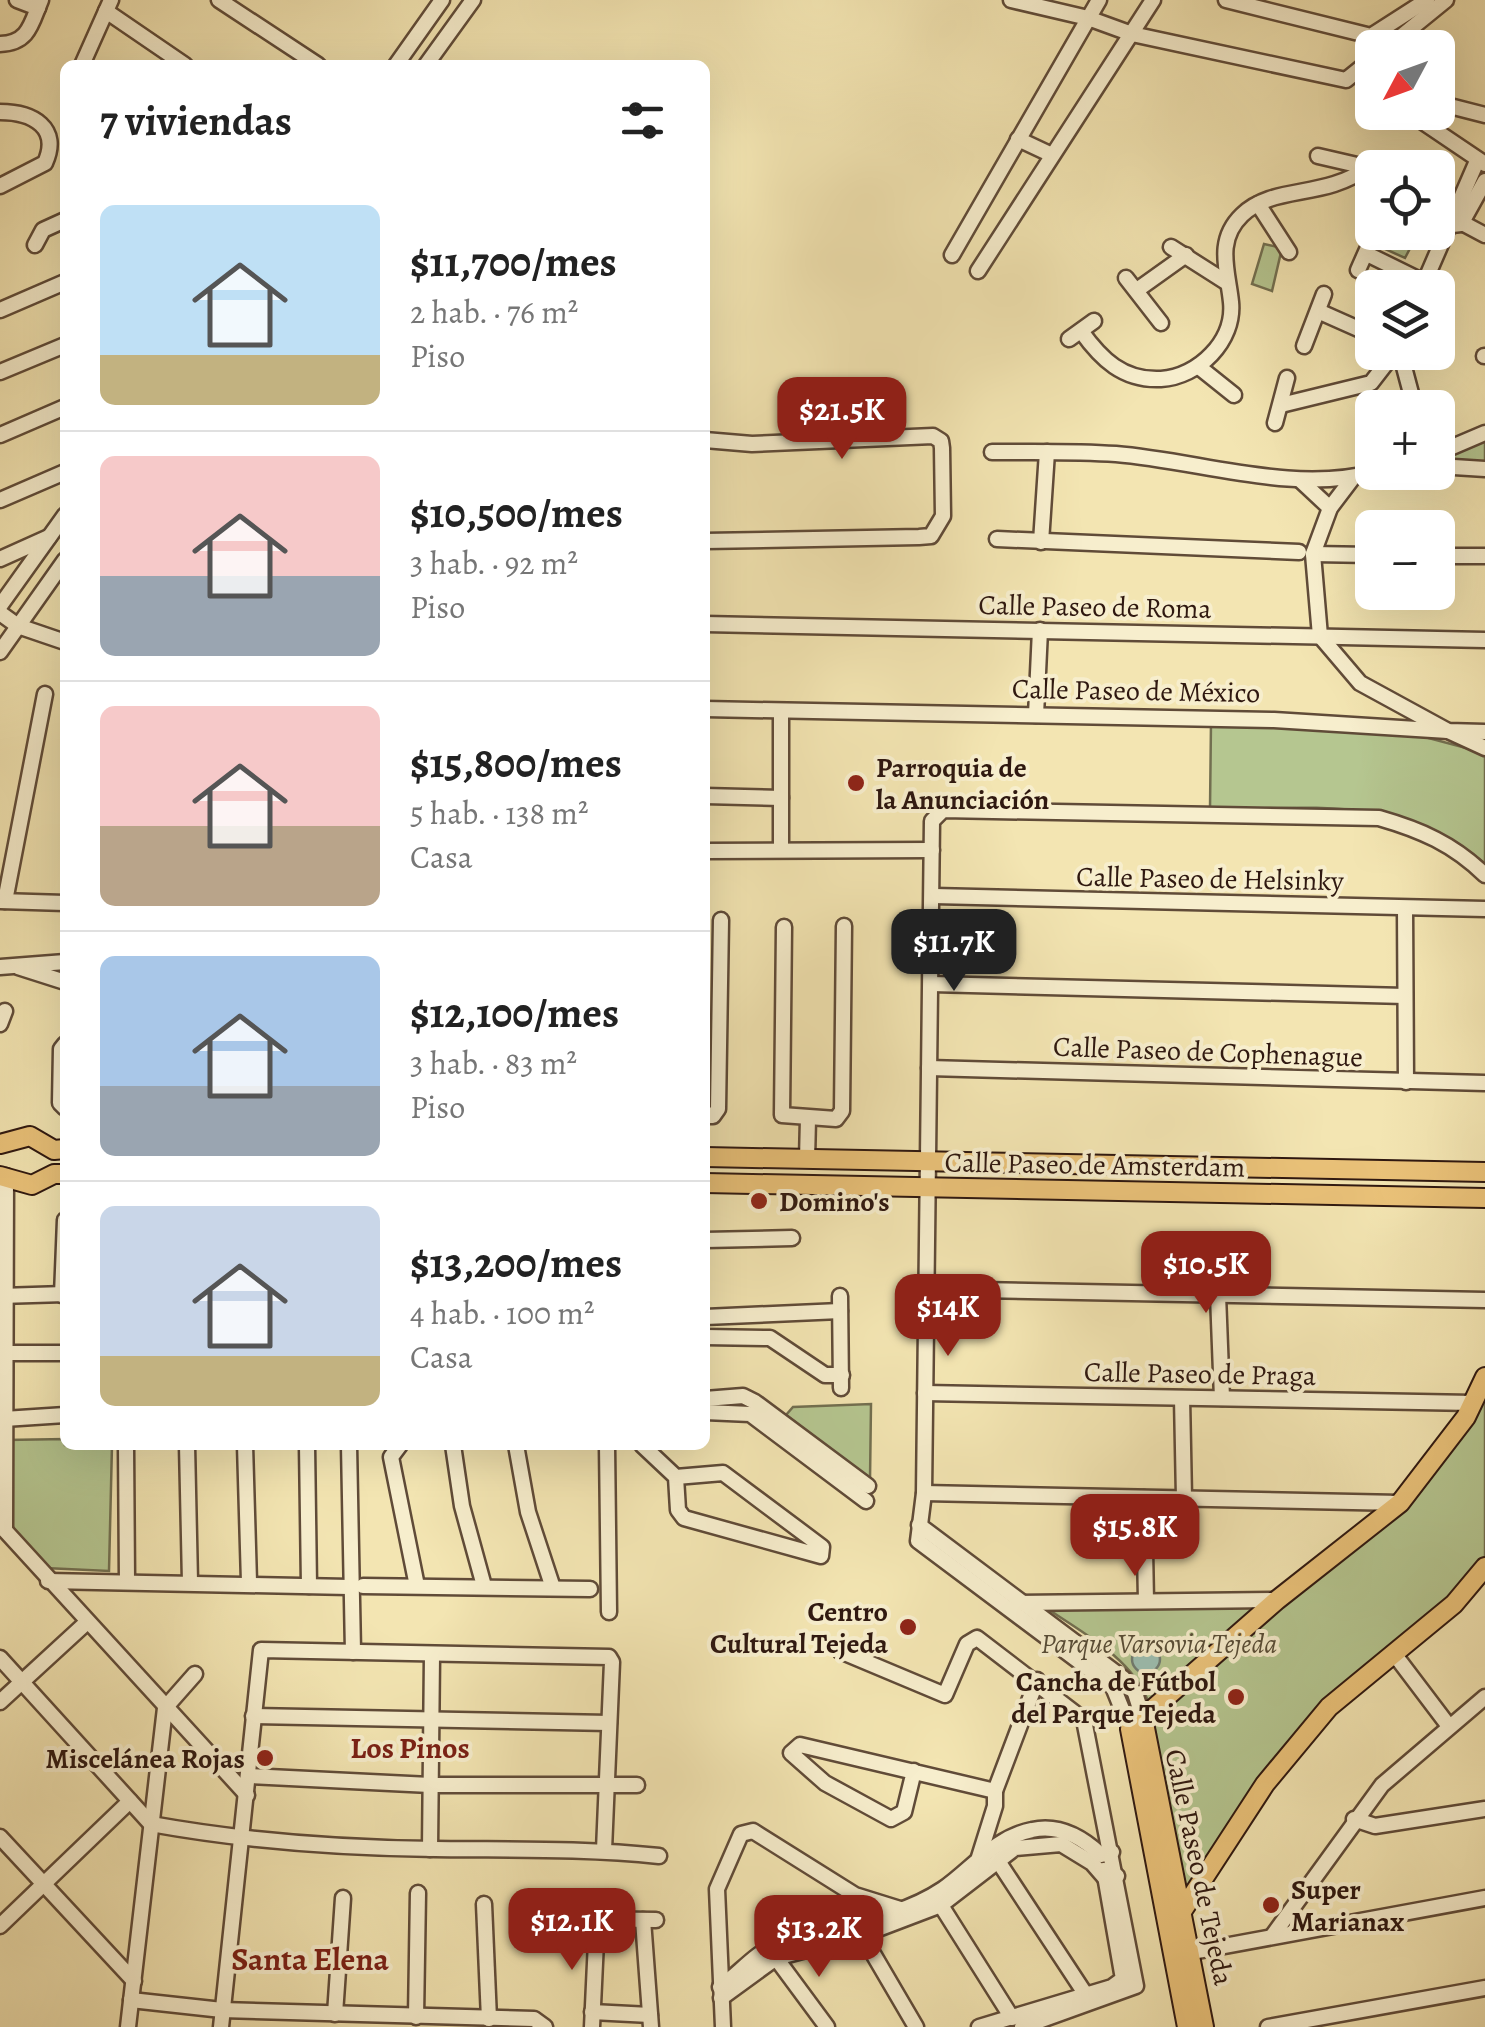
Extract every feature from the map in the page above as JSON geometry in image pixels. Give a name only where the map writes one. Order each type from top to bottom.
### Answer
[{"type":"main road","points":[[0,1144],[30,1136],[60,1150],[60,1174],[32,1185],[3,1176]]},
{"type":"main road","name":"Calle Paseo de Amsterdam","points":[[710,1157],[1485,1172]]},
{"type":"main road","name":"Calle Paseo de Amsterdam","points":[[710,1183],[1485,1198]]},
{"type":"main road","points":[[1136,1724],[1276,1600],[1400,1503],[1473,1403],[1485,1378]]},
{"type":"main road","points":[[1173,1918],[1278,1769],[1329,1708],[1454,1604],[1485,1567]]},
{"type":"main road","name":"Calle Paseo de Tejeda","points":[[1136,1724],[1192,2006],[1204,2027]]},
{"type":"main road","name":"Calle Paseo de Tejeda","points":[[1187,2027],[1192,2006]]},
{"type":"street","points":[[0,44],[18,44],[25,38],[40,4],[17,0]]},
{"type":"street","points":[[220,0],[310,60]]},
{"type":"street","points":[[400,60],[442,0]]},
{"type":"street","points":[[430,60],[473,0]]},
{"type":"street","points":[[1010,0],[1088,18],[1132,34],[1346,80],[1355,73]]},
{"type":"street","points":[[952,255],[1099,0]]},
{"type":"street","points":[[978,270],[1153,0]]},
{"type":"street","points":[[1226,0],[1371,36],[1427,0]]},
{"type":"street","points":[[1409,30],[1446,0]]},
{"type":"street","points":[[84,60],[108,6],[178,60]]},
{"type":"street","points":[[1455,108],[1485,116]]},
{"type":"street","points":[[0,112],[23,114],[46,126],[51,150],[45,163],[34,171],[0,186]]},
{"type":"street","points":[[1442,130],[1481,163],[1455,210]]},
{"type":"street","points":[[1018,140],[1052,156]]},
{"type":"street","points":[[1318,156],[1355,165]]},
{"type":"street","points":[[1094,321],[1075,335],[1112,367],[1134,378],[1176,377],[1199,367],[1224,334],[1231,302],[1223,263],[1230,233],[1241,216],[1275,196],[1329,190],[1355,176]]},
{"type":"street","points":[[1455,214],[1485,181]]},
{"type":"street","points":[[1258,204],[1289,252]]},
{"type":"street","points":[[1455,221],[1485,234]]},
{"type":"street","points":[[35,245],[43,230],[60,222]]},
{"type":"street","points":[[1171,246],[1226,282]]},
{"type":"street","points":[[1358,270],[1368,250]]},
{"type":"street","points":[[1367,254],[1396,270]]},
{"type":"street","points":[[1137,290],[1186,255]]},
{"type":"street","points":[[1126,278],[1161,323]]},
{"type":"street","points":[[0,310],[60,284]]},
{"type":"street","points":[[1304,346],[1324,294]]},
{"type":"street","points":[[1318,311],[1355,327]]},
{"type":"street","points":[[0,372],[60,347]]},
{"type":"street","points":[[1199,367],[1234,395]]},
{"type":"street","points":[[1281,405],[1371,384],[1383,370]]},
{"type":"street","points":[[1275,423],[1286,378]]},
{"type":"street","points":[[0,435],[60,409]]},
{"type":"street","points":[[1455,451],[1485,434]]},
{"type":"street","points":[[710,440],[752,444],[933,436],[941,441],[943,516],[931,536],[710,540]]},
{"type":"street","points":[[992,452],[1116,454],[1300,480],[1355,478]]},
{"type":"street","points":[[1041,542],[1047,452]]},
{"type":"street","points":[[1455,463],[1485,468]]},
{"type":"street","points":[[0,500],[60,474]]},
{"type":"street","points":[[1352,479],[1330,508],[1306,553],[1320,636],[1360,683],[1448,731],[1485,732]]},
{"type":"street","points":[[1300,480],[1330,508]]},
{"type":"street","points":[[60,522],[0,609],[18,626],[60,640]]},
{"type":"street","points":[[0,559],[50,537]]},
{"type":"street","points":[[998,539],[1355,554]]},
{"type":"street","points":[[1455,556],[1485,556]]},
{"type":"street","points":[[0,652],[60,567]]},
{"type":"street","name":"Calle Paseo de Roma","points":[[710,624],[1485,640]]},
{"type":"street","points":[[1036,716],[1040,630]]},
{"type":"street","points":[[45,694],[2,901],[60,903]]},
{"type":"street","name":"Calle Paseo de México","points":[[710,709],[1274,720],[1448,731],[1485,748]]},
{"type":"street","points":[[781,712],[781,849]]},
{"type":"street","points":[[710,796],[781,798]]},
{"type":"street","points":[[919,1525],[924,1493],[926,1162],[936,814],[943,810],[1378,818],[1438,839],[1485,875]]},
{"type":"street","points":[[710,852],[932,850]]},
{"type":"street","name":"Calle Paseo de Helsinky","points":[[934,896],[1485,909]]},
{"type":"street","points":[[1406,908],[1406,1082]]},
{"type":"street","points":[[710,1116],[718,1109],[721,920]]},
{"type":"street","points":[[784,927],[781,1109],[786,1118],[836,1120],[842,1111],[844,926]]},
{"type":"street","points":[[0,967],[60,963]]},
{"type":"street","points":[[18,967],[60,980]]},
{"type":"street","points":[[932,984],[1405,996]]},
{"type":"street","name":"Calle Paseo de Cophenague","points":[[930,1068],[1485,1083]]},
{"type":"street","points":[[806,1159],[808,1119]]},
{"type":"street","points":[[3,1176],[2,1527],[86,1623],[248,1794]]},
{"type":"street","points":[[710,1240],[792,1238]]},
{"type":"street","points":[[928,1289],[1485,1300]]},
{"type":"street","points":[[1,1296],[60,1294]]},
{"type":"street","points":[[1218,1294],[1222,1398]]},
{"type":"street","points":[[710,1317],[840,1304],[842,1381],[818,1371],[770,1338],[710,1337]]},
{"type":"street","points":[[2,1353],[60,1353]]},
{"type":"street","name":"Calle Paseo de Praga","points":[[926,1393],[1473,1403]]},
{"type":"street","points":[[710,1399],[743,1396],[755,1402],[867,1493],[750,1414],[710,1412]]},
{"type":"street","points":[[1182,1398],[1184,1498]]},
{"type":"street","points":[[4,1418],[60,1415]]},
{"type":"street","points":[[126,1450],[127,1580]]},
{"type":"street","points":[[187,1450],[190,1582]]},
{"type":"street","points":[[245,1450],[249,1582]]},
{"type":"street","points":[[307,1450],[308,1586]]},
{"type":"street","points":[[348,1450],[356,1586],[353,1652]]},
{"type":"street","points":[[396,1450],[390,1457],[417,1586]]},
{"type":"street","points":[[455,1450],[462,1506],[484,1586]]},
{"type":"street","points":[[517,1450],[528,1512],[553,1588]]},
{"type":"street","points":[[607,1450],[609,1612]]},
{"type":"street","points":[[647,1450],[676,1477],[678,1510],[684,1518],[821,1556],[822,1547],[723,1472],[676,1477]]},
{"type":"street","points":[[924,1493],[1400,1503]]},
{"type":"street","points":[[1144,1498],[1146,1601]]},
{"type":"street","name":"Calle Paseo de Tejeda","points":[[919,1525],[918,1541],[1124,1678],[1136,1693],[1136,1724]]},
{"type":"street","name":"Calle Paseo de Tejeda","points":[[919,1525],[1014,1605]]},
{"type":"street","points":[[48,1581],[590,1589]]},
{"type":"street","points":[[1014,1605],[1276,1600]]},
{"type":"street","points":[[0,1702],[86,1623]]},
{"type":"street","points":[[840,1650],[945,1695],[972,1639],[1037,1680],[1084,1720],[1111,1877],[1136,1986],[1017,2022],[979,2027]]},
{"type":"street","points":[[221,2027],[260,1650],[611,1658],[604,1850]]},
{"type":"street","points":[[1396,1655],[1448,1725]]},
{"type":"street","points":[[430,1849],[432,1656]]},
{"type":"street","points":[[0,1658],[152,1824],[240,1840],[430,1849],[604,1850],[659,1856]]},
{"type":"street","points":[[128,2027],[165,1708],[195,1674]]},
{"type":"street","points":[[980,1857],[995,1806],[994,1790],[1037,1680]]},
{"type":"street","points":[[1273,1936],[1382,1785],[1485,1697]]},
{"type":"street","points":[[253,1716],[609,1724]]},
{"type":"street","points":[[914,1771],[904,1812],[897,1818],[885,1818],[824,1782],[791,1754],[800,1746],[914,1771],[994,1790]]},
{"type":"street","points":[[249,1776],[430,1785],[637,1785]]},
{"type":"street","points":[[0,1926],[130,1802]]},
{"type":"street","points":[[1354,1820],[1375,1826],[1485,1809]]},
{"type":"street","points":[[721,1996],[768,1949],[859,1929],[901,1910],[938,1900],[980,1857],[1025,1831],[1050,1828],[1075,1835],[1107,1854]]},
{"type":"street","points":[[727,2026],[721,1996],[717,1889],[733,1844],[748,1830],[855,1894],[901,1910]]},
{"type":"street","points":[[0,1837],[134,1981]]},
{"type":"street","points":[[721,1996],[776,1958],[938,1900],[1016,1848],[1050,1842],[1072,1849],[1111,1877],[1123,1979],[1017,2022]]},
{"type":"street","points":[[998,1860],[1086,1996]]},
{"type":"street","points":[[418,1894],[422,2022]]},
{"type":"street","points":[[327,2018],[343,1898]]},
{"type":"street","points":[[1181,1954],[1485,1898]]},
{"type":"street","points":[[938,1900],[1017,2022]]},
{"type":"street","points":[[484,1904],[488,2019]]},
{"type":"street","points":[[574,1919],[650,1920],[650,2021],[592,2020],[596,1920]]},
{"type":"street","points":[[859,1929],[916,2027]]},
{"type":"street","points":[[776,1958],[827,2027]]},
{"type":"street","points":[[1268,2027],[1485,1988]]},
{"type":"street","points":[[131,2000],[327,2018],[539,2023]]},
{"type":"green space","points":[[1264,244],[1282,248],[1272,291],[1252,284]]},
{"type":"green space","points":[[1387,250],[1409,250],[1405,258]]},
{"type":"green space","points":[[1485,440],[1485,462],[1455,459],[1455,452]]},
{"type":"green space","points":[[1211,722],[1406,732],[1485,753],[1485,864],[1422,826],[1389,816],[1320,808],[1210,809]]},
{"type":"green space","points":[[1485,1391],[1485,1562],[1451,1600],[1341,1694],[1184,1896],[1149,1717],[1396,1514]]},
{"type":"green space","points":[[871,1404],[870,1480],[786,1415],[793,1407]]},
{"type":"green space","points":[[60,1439],[60,1450],[112,1450],[109,1571],[45,1568],[8,1528],[6,1440]]},
{"type":"green space","name":"Parque Varsovia Tejeda","points":[[1039,1603],[1268,1606],[1148,1701],[1116,1657]]},
{"type":"shaded area","points":[[1146,1645],[1156,1649],[1160,1659],[1156,1669],[1146,1673],[1136,1669],[1132,1659],[1136,1649]]},
{"type":"place","name":"Parroquia de la Anunciación","points":[[856,783]]},
{"type":"place","name":"Domino's","points":[[759,1201]]},
{"type":"place","name":"Centro Cultural Tejeda","points":[[908,1627]]},
{"type":"place","name":"Cancha de Fútbol del Parque Tejeda","points":[[1236,1697]]},
{"type":"place","name":"Miscelánea Rojas","points":[[265,1758]]},
{"type":"place","name":"Super Marianax","points":[[1271,1905]]},
{"type":"district","name":"Los Pinos","points":[[410,1748]]},
{"type":"district","name":"Santa Elena","points":[[310,1959]]}]
